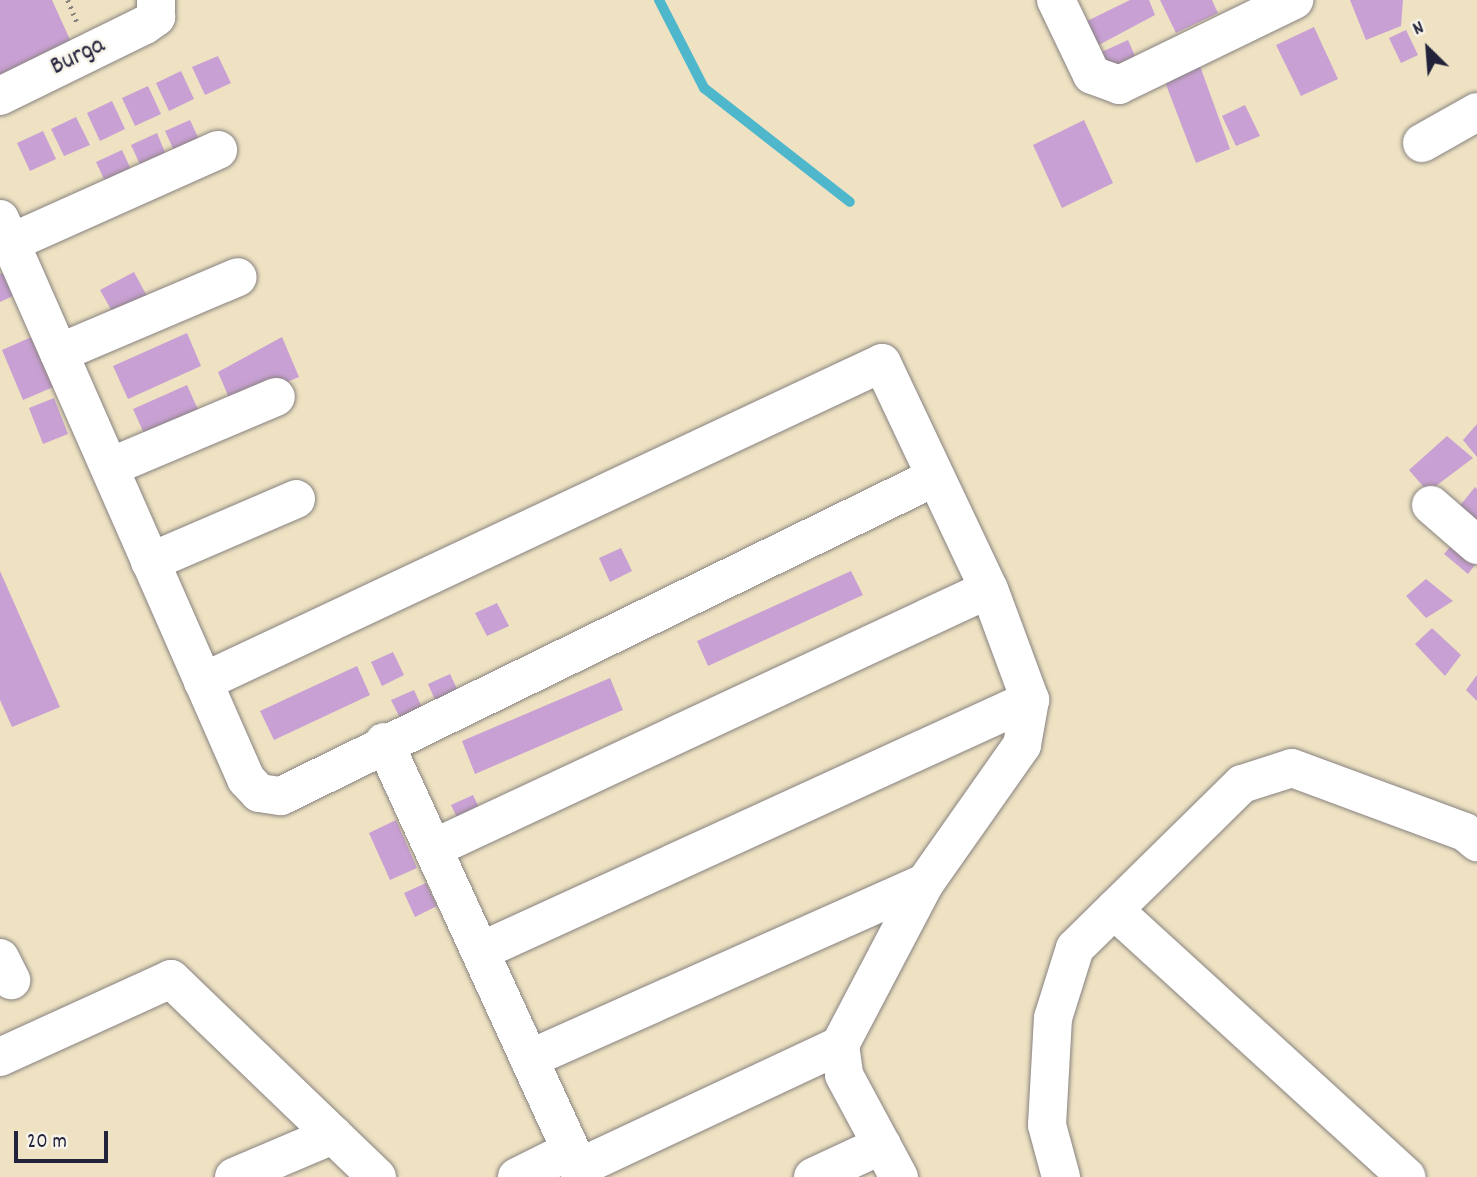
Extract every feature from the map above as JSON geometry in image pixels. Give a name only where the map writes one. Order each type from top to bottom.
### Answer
[{"type":"street","points":[[1056,0],[1092,75],[1119,85],[1294,0]]},
{"type":"street","name":"Burga","points":[[0,96],[156,9]]},
{"type":"street","points":[[1422,144],[1477,112]]},
{"type":"street","points":[[218,150],[5,231],[246,779],[259,793],[281,796],[384,742],[935,477]]},
{"type":"street","points":[[59,353],[237,277]]},
{"type":"street","points":[[203,682],[881,363],[989,589],[1030,700],[1022,745],[925,883],[840,1045],[844,1075],[890,1161],[813,1177]]},
{"type":"street","points":[[110,467],[276,397]]},
{"type":"street","points":[[150,562],[296,499]]},
{"type":"street","points":[[1431,506],[1477,545]]},
{"type":"street","points":[[434,848],[989,589]]},
{"type":"street","points":[[481,951],[1030,700]]},
{"type":"street","points":[[384,742],[577,1165]]},
{"type":"street","points":[[1060,1177],[1047,1125],[1053,1018],[1075,948],[1242,784],[1292,768],[1465,832],[1477,842]]},
{"type":"street","points":[[529,1059],[925,883]]},
{"type":"street","points":[[1114,910],[1406,1177]]},
{"type":"street","points":[[0,1057],[171,979],[377,1177]]},
{"type":"street","points":[[517,1177],[577,1165],[840,1045]]},
{"type":"street","points":[[234,1177],[333,1135]]},
{"type":"building","points":[[0,0],[52,0],[72,44],[0,75]]},
{"type":"building","points":[[1130,0],[1149,0],[1155,15],[1095,47],[1083,23]]},
{"type":"building","points":[[1160,0],[1212,0],[1218,13],[1176,33]]},
{"type":"building","points":[[1350,0],[1403,0],[1401,26],[1366,40]]},
{"type":"building","points":[[1314,27],[1338,79],[1301,96],[1276,45]]},
{"type":"building","points":[[1406,30],[1418,55],[1401,63],[1389,38]]},
{"type":"building","points":[[1128,40],[1135,56],[1103,71],[1095,55]]},
{"type":"building","points":[[218,56],[231,83],[205,95],[192,67]]},
{"type":"building","points":[[1200,66],[1230,149],[1196,163],[1165,82]]},
{"type":"building","points":[[181,71],[194,99],[169,111],[156,83]]},
{"type":"building","points":[[148,86],[161,114],[135,126],[122,98]]},
{"type":"building","points":[[112,101],[125,129],[100,141],[87,113]]},
{"type":"building","points":[[1245,105],[1260,136],[1236,146],[1222,116]]},
{"type":"building","points":[[76,117],[90,145],[64,156],[51,129]]},
{"type":"building","points":[[190,120],[203,148],[178,159],[165,131]]},
{"type":"building","points":[[1084,120],[1113,183],[1062,208],[1033,145]]},
{"type":"building","points":[[43,131],[56,159],[30,171],[17,143]]},
{"type":"building","points":[[157,133],[169,162],[144,173],[131,145]]},
{"type":"building","points":[[122,150],[135,178],[109,190],[96,162]]},
{"type":"building","points":[[4,272],[15,295],[0,302],[0,274]]},
{"type":"building","points":[[134,272],[148,298],[114,315],[100,290]]},
{"type":"building","points":[[187,333],[201,366],[128,399],[113,366]]},
{"type":"building","points":[[36,335],[58,385],[23,400],[2,350]]},
{"type":"building","points":[[282,337],[299,377],[232,405],[218,372]]},
{"type":"building","points":[[187,385],[200,414],[146,438],[133,409]]},
{"type":"building","points":[[54,398],[68,434],[43,444],[29,408]]},
{"type":"building","points":[[1477,424],[1477,457],[1463,440]]},
{"type":"building","points":[[1447,436],[1473,458],[1428,492],[1409,470]]},
{"type":"building","points":[[1475,487],[1477,489],[1477,531],[1454,513]]},
{"type":"building","points":[[1459,536],[1477,562],[1468,574],[1444,554]]},
{"type":"building","points":[[621,548],[632,571],[610,582],[599,558]]},
{"type":"building","points":[[0,571],[60,707],[12,727],[0,700]]},
{"type":"building","points":[[851,571],[863,595],[708,666],[697,641]]},
{"type":"building","points":[[1426,579],[1453,601],[1426,618],[1406,596]]},
{"type":"building","points":[[497,603],[509,626],[487,636],[475,613]]},
{"type":"building","points":[[1432,628],[1461,655],[1445,676],[1415,644]]},
{"type":"building","points":[[393,652],[404,675],[382,686],[371,662]]},
{"type":"building","points":[[357,666],[370,695],[274,740],[260,711]]},
{"type":"building","points":[[450,674],[461,697],[438,707],[428,684]]},
{"type":"building","points":[[1477,675],[1477,701],[1466,690]]},
{"type":"building","points":[[610,678],[623,710],[475,774],[462,741]]},
{"type":"building","points":[[414,690],[425,714],[403,724],[391,700]]},
{"type":"building","points":[[473,795],[484,818],[462,828],[451,805]]},
{"type":"building","points":[[396,820],[417,868],[390,880],[369,833]]},
{"type":"building","points":[[426,883],[437,906],[415,917],[404,893]]},
{"type":"waterway","points":[[659,0],[704,88],[850,202]]}]
